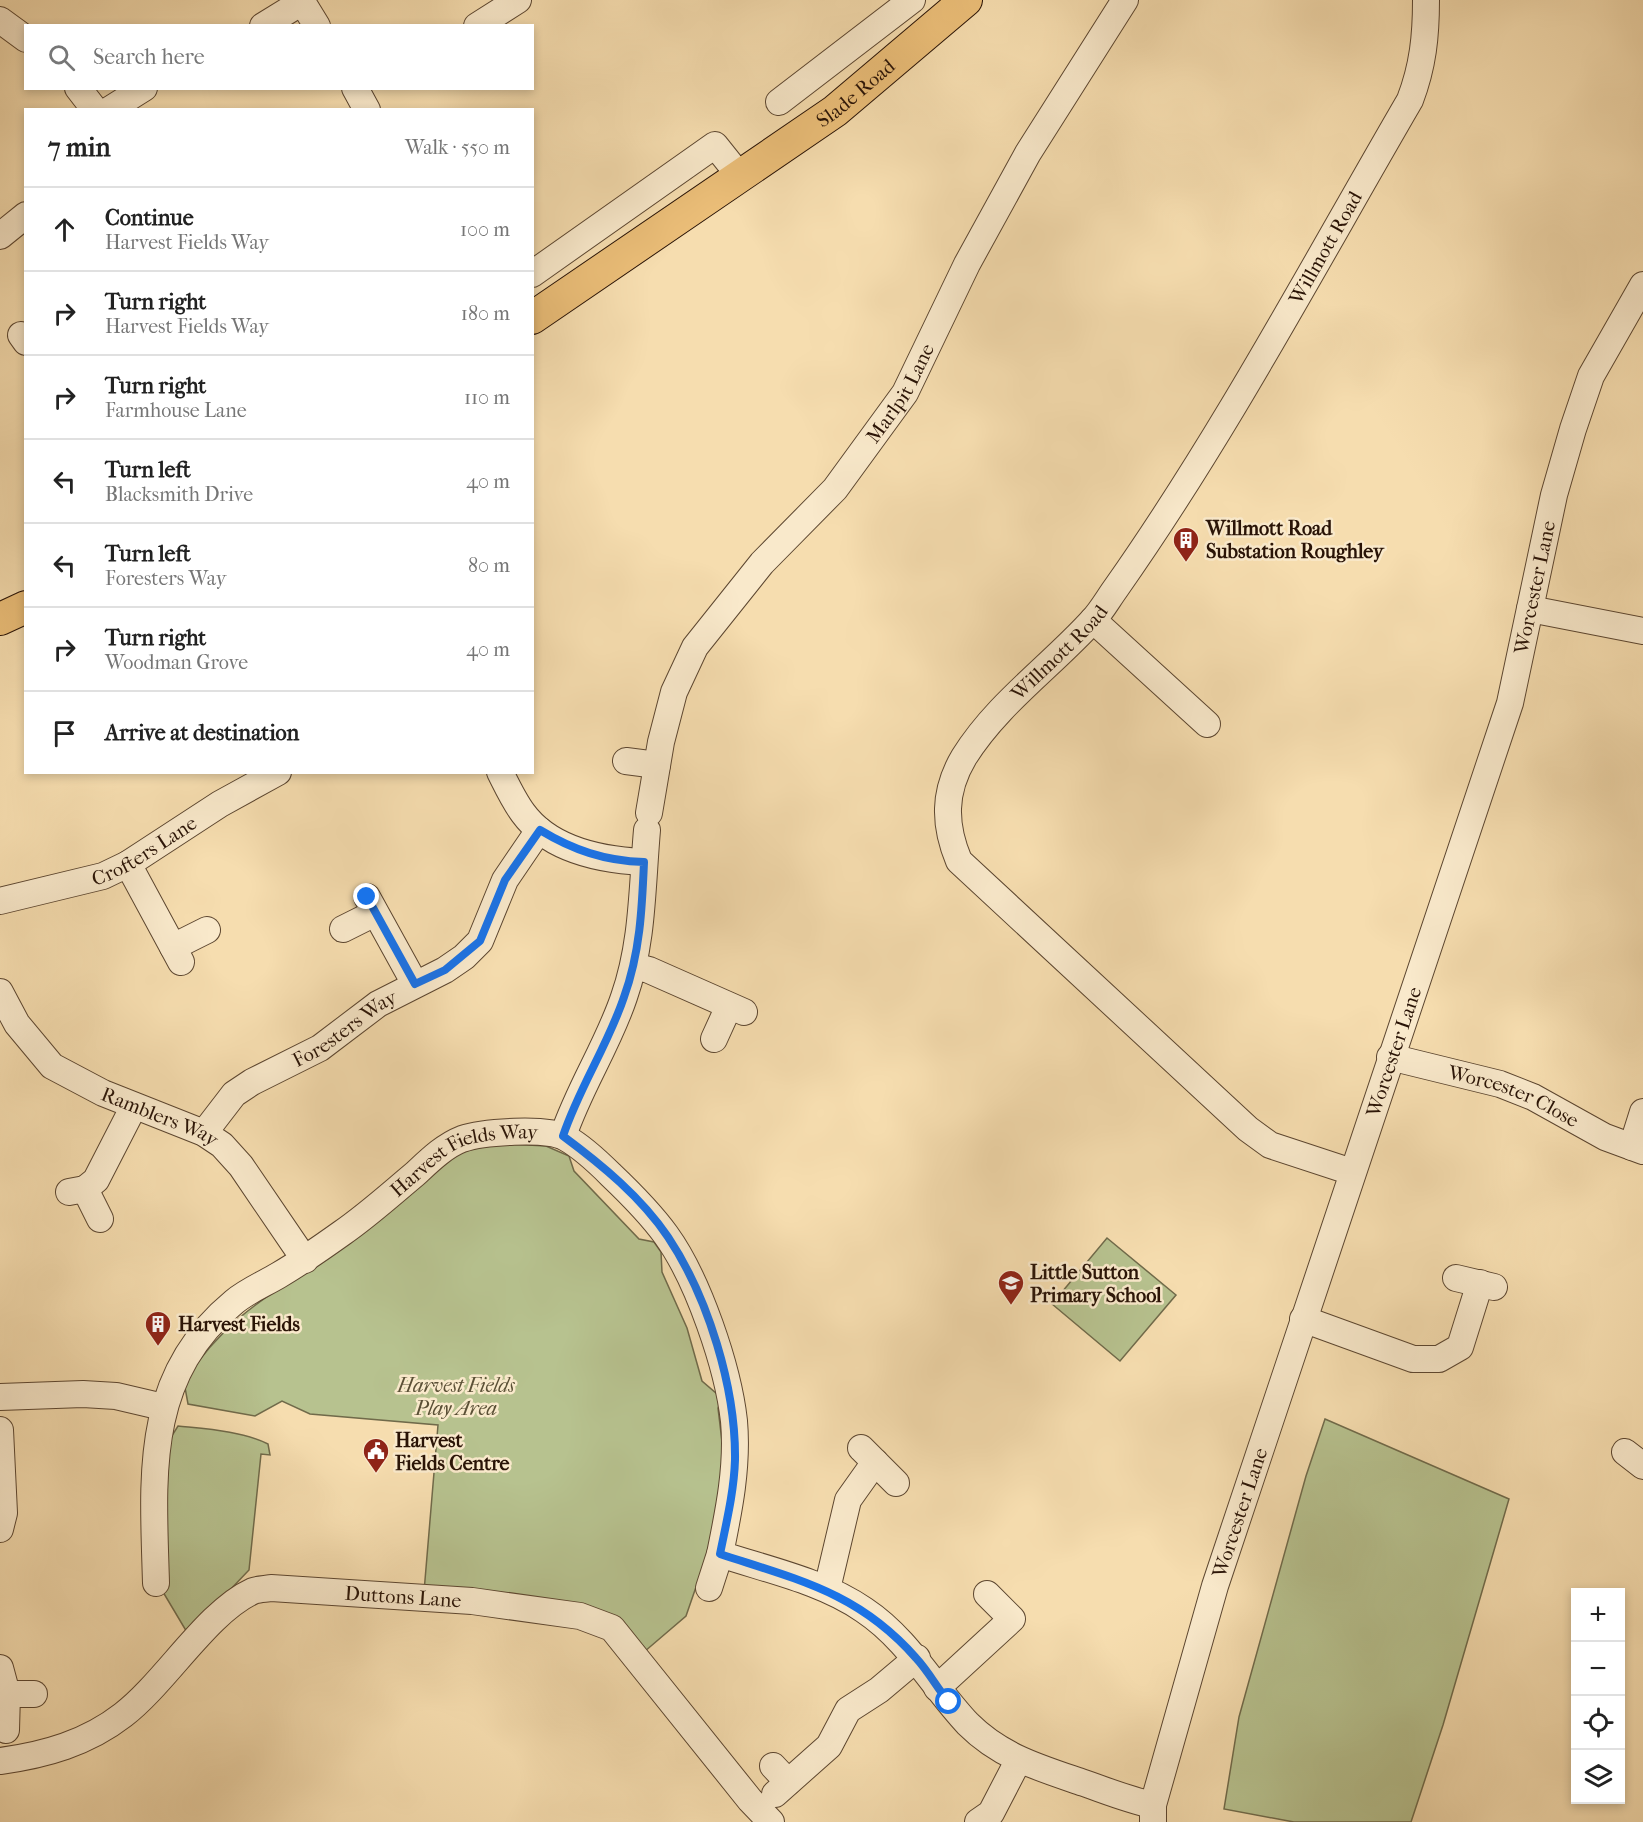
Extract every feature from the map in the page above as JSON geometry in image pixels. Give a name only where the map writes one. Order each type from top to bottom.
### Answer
[{"type":"main road","name":"Slade Road","points":[[534,317],[835,111],[966,0]]},
{"type":"main road","points":[[0,619],[24,608]]},
{"type":"street","points":[[480,24],[518,0]]},
{"type":"street","points":[[779,102],[912,0]]},
{"type":"street","name":"Marlpit Lane","points":[[563,1136],[624,999],[634,966],[641,933],[644,862],[657,765],[674,692],[695,647],[762,562],[835,489],[905,393],[967,264],[1023,163],[1125,0]]},
{"type":"street","name":"Willmott Road","points":[[1352,1172],[1279,1149],[1248,1129],[959,861],[946,819],[949,789],[964,757],[1011,699],[1093,620],[1147,544],[1202,455],[1410,100],[1421,70],[1426,40],[1426,0]]},
{"type":"street","points":[[266,24],[302,1],[316,24]]},
{"type":"street","points":[[0,20],[24,38]]},
{"type":"street","points":[[810,80],[835,111]]},
{"type":"street","points":[[80,90],[93,108]]},
{"type":"street","points":[[112,108],[141,90]]},
{"type":"street","points":[[534,273],[715,145],[739,175]]},
{"type":"street","points":[[0,236],[24,218]]},
{"type":"street","points":[[591,232],[613,262]]},
{"type":"street","name":"Worcester Lane","points":[[1153,1814],[1215,1586],[1510,703],[1554,495],[1573,429],[1592,376],[1642,288]]},
{"type":"street","points":[[1530,609],[1643,631]]},
{"type":"street","points":[[1093,620],[1207,724]]},
{"type":"street","points":[[626,761],[657,765]]},
{"type":"street","name":"Crofters Lane","points":[[0,901],[103,876],[128,864],[220,804],[274,774]]},
{"type":"street","points":[[501,774],[523,813],[540,830],[583,852],[618,861],[644,862]]},
{"type":"street","name":"Foresters Way","points":[[204,1132],[234,1095],[252,1082],[320,1048],[378,1004],[445,970],[480,941],[505,880],[540,830]]},
{"type":"street","points":[[128,864],[177,954],[207,930]]},
{"type":"street","points":[[343,929],[371,904],[415,984]]},
{"type":"street","points":[[634,966],[650,970],[736,1009],[714,1040]]},
{"type":"street","name":"Ramblers Way","points":[[0,992],[18,1024],[52,1066],[75,1080],[134,1106],[204,1132],[222,1145],[241,1166],[304,1260]]},
{"type":"street","name":"Worcester Close","points":[[1390,1057],[1511,1088],[1533,1097],[1605,1137],[1638,1149]]},
{"type":"street","points":[[100,1219],[77,1190],[96,1180],[134,1106]]},
{"type":"street","points":[[1638,1149],[1643,1112]]},
{"type":"street","name":"Harvest Fields Way","points":[[149,1568],[155,1458],[163,1407],[189,1353],[213,1321],[236,1300],[304,1260],[361,1220],[441,1151],[460,1140],[514,1131],[563,1136],[599,1163],[640,1203],[668,1237],[702,1305],[728,1387],[734,1422],[735,1462],[720,1554],[709,1588]]},
{"type":"street","points":[[1303,1319],[1413,1359],[1439,1359],[1460,1347],[1476,1283]]},
{"type":"street","points":[[0,1397],[83,1394],[116,1396],[163,1407]]},
{"type":"street","points":[[0,1430],[4,1513],[0,1529]]},
{"type":"street","points":[[827,1589],[848,1500],[868,1455],[896,1483]]},
{"type":"street","points":[[720,1554],[827,1589],[879,1621],[917,1658],[937,1688],[988,1743],[1018,1761],[1153,1814]]},
{"type":"street","name":"Duttons Lane","points":[[0,1761],[25,1758],[78,1743],[124,1714],[224,1612],[254,1590],[282,1589],[472,1601],[580,1616],[612,1628],[750,1800],[771,1822]]},
{"type":"street","points":[[937,1688],[1012,1619],[987,1594]]},
{"type":"street","points":[[779,1781],[829,1746],[848,1710],[879,1690],[917,1658]]},
{"type":"street","points":[[0,1668],[7,1694],[6,1730]]},
{"type":"street","points":[[7,1694],[34,1694]]},
{"type":"street","points":[[978,1822],[991,1813],[1018,1761]]},
{"type":"green space","name":"Harvest Fields Play Area","points":[[509,1144],[546,1146],[569,1156],[574,1171],[639,1239],[654,1242],[661,1252],[662,1272],[687,1328],[702,1381],[717,1394],[720,1403],[718,1408],[723,1450],[721,1495],[708,1564],[696,1587],[686,1616],[644,1652],[628,1628],[424,1592],[438,1425],[310,1414],[282,1401],[255,1416],[188,1404],[184,1382],[222,1334],[243,1315],[264,1298],[360,1233],[437,1166],[455,1155],[470,1150]]},
{"type":"green space","points":[[1107,1238],[1176,1295],[1120,1361],[1052,1304]]},
{"type":"green space","points":[[1325,1419],[1509,1499],[1443,1725],[1411,1822],[1294,1822],[1224,1809],[1239,1717],[1306,1476]]},
{"type":"green space","points":[[178,1426],[247,1436],[268,1444],[270,1455],[261,1454],[249,1570],[188,1634],[163,1592],[168,1442]]},
{"type":"place","name":"Willmott Road Substation Roughley","points":[[1186,563]]},
{"type":"place","name":"Little Sutton Primary School","points":[[1011,1306]]},
{"type":"place","name":"Harvest Fields","points":[[158,1347]]},
{"type":"place","name":"Harvest Fields Centre","points":[[376,1474]]},
{"type":"route","points":[[367,897],[415,984],[445,970],[464,957],[480,941],[505,880],[540,830],[563,844],[583,852],[618,861],[644,862],[641,933],[634,966],[624,999],[563,1136],[599,1163],[640,1203],[668,1237],[702,1305],[728,1387],[734,1422],[735,1462],[720,1554],[827,1589],[863,1609],[879,1621],[917,1658],[949,1702]]}]
